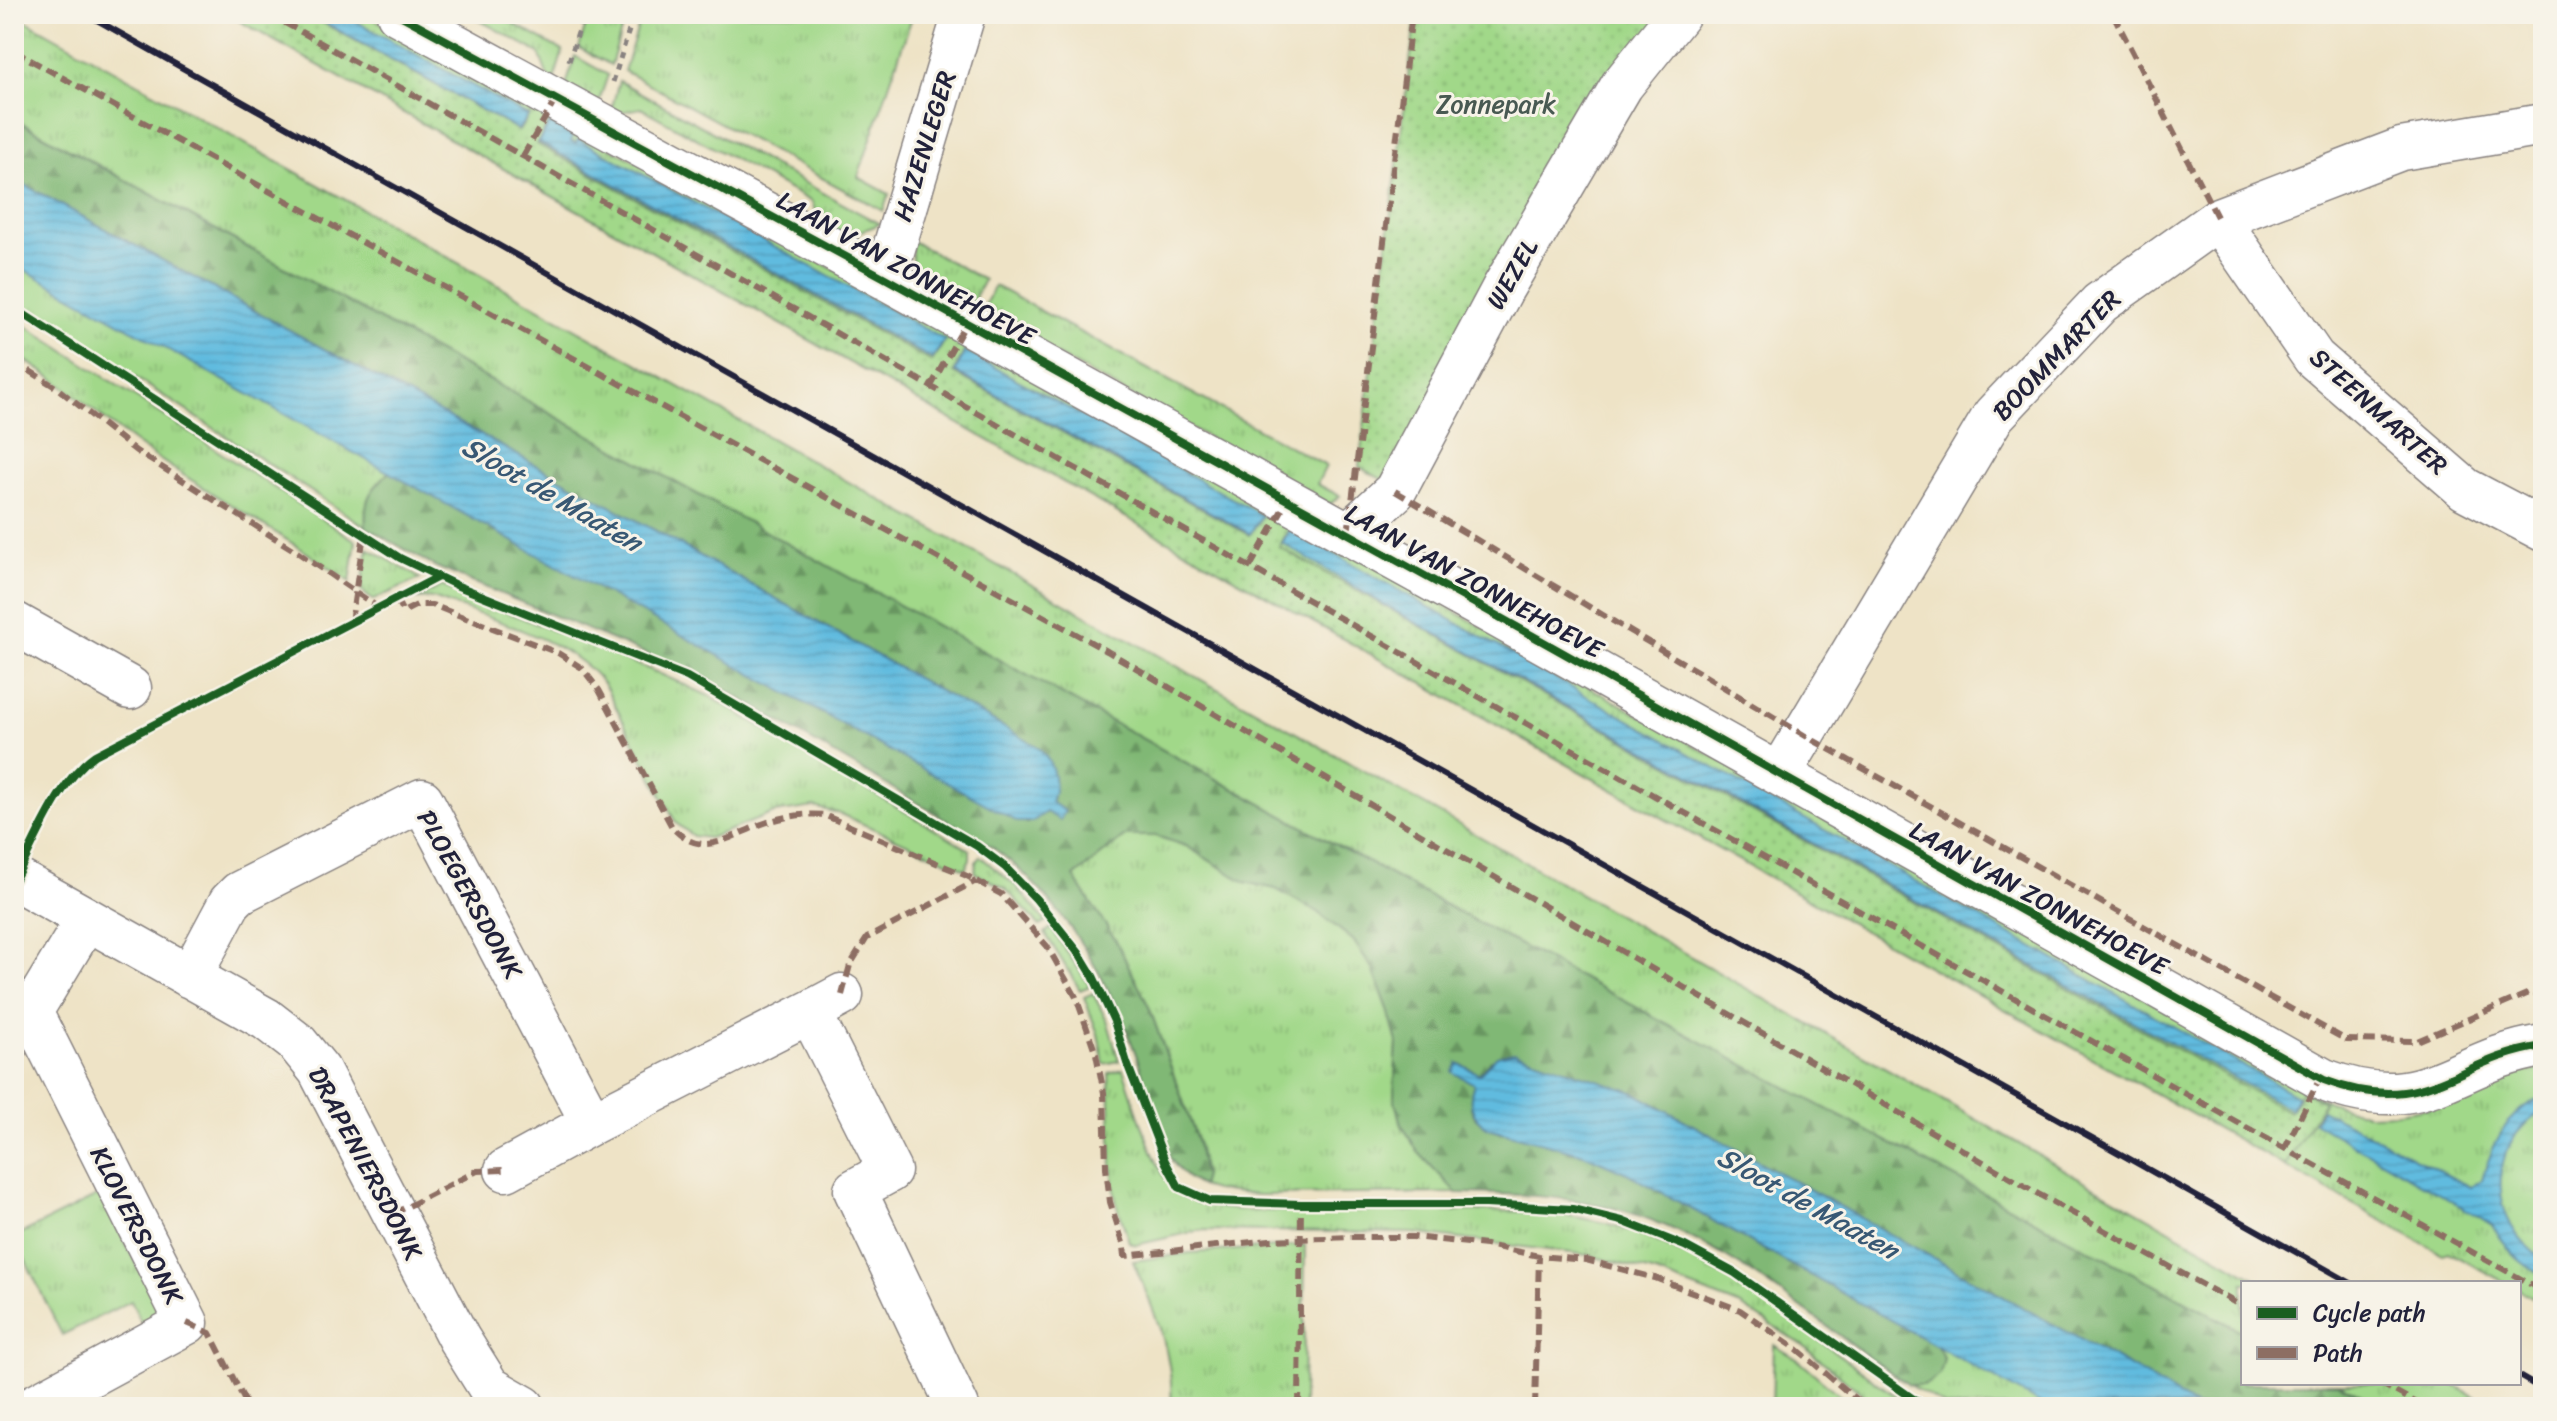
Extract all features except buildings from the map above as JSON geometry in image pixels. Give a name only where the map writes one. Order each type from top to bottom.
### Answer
[{"type":"street","name":"LAAN VAN ZONNEHOEVE","points":[[398,14],[1348,534],[2320,1078],[2348,1089],[2389,1095],[2413,1092],[2499,1057],[2543,1046]]},
{"type":"street","name":"HAZENLEGER","points":[[885,278],[964,14]]},
{"type":"street","name":"WEZEL","points":[[1348,534],[1395,491],[1503,288],[1614,98],[1679,14]]},
{"type":"street","name":"BOOMMARTER","points":[[1780,774],[1994,415],[2100,303],[2218,219],[2401,149],[2543,125]]},
{"type":"street","name":"STEENMARTER","points":[[2218,219],[2314,358],[2465,489],[2543,530]]},
{"type":"street","points":[[14,623],[130,688]]},
{"type":"street","name":"PLOEGERSDONK","points":[[190,977],[230,902],[239,893],[422,800],[592,1123]]},
{"type":"street","name":"DRAPENIERSDONK","points":[[14,878],[266,1019],[297,1043],[319,1070],[459,1339],[496,1399]]},
{"type":"street","name":"KLOVERSDONK","points":[[32,1407],[187,1323],[22,1017],[87,919]]},
{"type":"street","points":[[506,1170],[826,1003],[890,1171],[855,1190],[958,1407]]},
{"type":"path","points":[[600,123],[634,14]]},
{"type":"green space","points":[[14,14],[1428,807],[2259,1281],[2241,1281],[2241,1331],[1447,906],[14,119]]},
{"type":"green space","points":[[227,14],[365,14],[1265,505],[2329,1102],[2367,1114],[2398,1113],[2429,1108],[2524,1071],[2543,1069],[2543,1303],[2521,1291],[2521,1281],[2502,1281],[2448,1252],[2442,1254]]},
{"type":"green space","points":[[227,14],[307,14],[519,131],[533,109],[551,118],[537,144],[932,362],[949,334],[967,345],[954,373],[1249,535],[1267,509],[1292,523],[1279,547],[2289,1112],[2302,1090],[2324,1101],[2285,1166]]},
{"type":"green space","points":[[468,14],[496,14],[563,51],[554,80],[548,77],[539,53]]},
{"type":"green space","points":[[589,14],[626,14],[611,65],[579,48]]},
{"type":"green space","points":[[642,14],[913,14],[858,177],[889,194],[883,211],[624,71]]},
{"type":"green space","name":"Zonnepark","points":[[1416,14],[1668,14],[1383,480],[1359,467]]},
{"type":"green space","points":[[575,56],[608,75],[598,104],[566,86]]},
{"type":"green space","points":[[619,81],[880,224],[849,236],[820,225],[812,202],[641,108],[616,113],[611,111]]},
{"type":"green space","points":[[14,119],[1447,906],[2241,1331],[2241,1385],[2342,1385],[2383,1407],[2195,1407],[2145,1375],[1633,1092],[1491,1060],[1479,1074],[1458,1063],[1475,1084],[1471,1108],[1475,1117],[1488,1128],[1584,1154],[1627,1173],[1937,1346],[1944,1359],[1940,1375],[1925,1385],[1909,1385],[1729,1259],[1651,1220],[1610,1207],[1572,1200],[1457,1193],[1418,1152],[1400,1121],[1394,1096],[1397,1042],[1373,969],[1353,940],[1316,911],[1276,889],[1245,882],[1186,846],[1156,836],[1125,836],[1074,877],[1116,941],[1149,1007],[1197,1140],[1204,1176],[1201,1186],[1186,1177],[1166,1150],[1127,1031],[1089,955],[1046,896],[1011,862],[992,847],[709,680],[434,566],[366,527],[369,496],[389,472],[1027,823],[1046,812],[1064,811],[1050,802],[1053,798],[1009,731],[656,531],[14,179]]},
{"type":"green space","points":[[912,241],[984,280],[970,307],[916,272],[912,263]]},
{"type":"green space","points":[[14,264],[389,472],[369,496],[366,527],[14,299]]},
{"type":"green space","points":[[995,286],[1326,466],[1317,484],[1340,496],[1330,504],[980,313]]},
{"type":"green space","points":[[14,318],[356,541],[350,582],[138,445],[62,386],[14,354]]},
{"type":"green space","points":[[368,548],[420,579],[373,600],[361,591]]},
{"type":"green space","points":[[442,586],[709,696],[970,850],[965,869],[838,813],[814,807],[774,813],[709,838],[693,836],[676,823],[605,686],[591,670],[527,632],[433,598],[416,599]]},
{"type":"green space","points":[[1125,836],[1156,836],[1186,846],[1245,882],[1276,889],[1316,911],[1353,940],[1373,969],[1397,1042],[1394,1096],[1400,1121],[1418,1152],[1457,1193],[1257,1195],[1201,1186],[1204,1176],[1197,1140],[1149,1007],[1116,941],[1073,877]]},
{"type":"green space","points":[[980,856],[1018,888],[1046,922],[1040,926],[1005,888],[975,873]]},
{"type":"green space","points":[[1051,928],[1090,986],[1080,990],[1045,933]]},
{"type":"green space","points":[[1093,993],[1108,1023],[1119,1061],[1104,1064],[1098,1034],[1084,997]]},
{"type":"green space","points":[[1123,1069],[1160,1168],[1175,1191],[1190,1200],[1247,1211],[1506,1211],[1553,1214],[1622,1228],[1660,1243],[1732,1281],[1900,1399],[1894,1407],[1878,1407],[1801,1344],[1741,1306],[1656,1273],[1588,1255],[1412,1233],[1201,1230],[1136,1245],[1129,1242],[1116,1201],[1112,1167],[1109,1073]]},
{"type":"green space","points":[[101,1194],[158,1307],[158,1317],[145,1330],[131,1301],[62,1335],[14,1237]]},
{"type":"green space","points":[[1305,1245],[1303,1407],[1171,1407],[1166,1350],[1133,1261],[1190,1253]]},
{"type":"green space","points":[[1774,1345],[1797,1359],[1853,1407],[1772,1407]]},
{"type":"green space","points":[[1937,1346],[2046,1407],[1947,1407],[1909,1385],[1925,1385],[1943,1359]]},
{"type":"green space","points":[[2342,1385],[2454,1385],[2495,1407],[2383,1407]]},
{"type":"water","points":[[309,14],[343,14],[528,116],[518,130]]},
{"type":"water","points":[[550,124],[572,136],[571,142],[576,143],[578,139],[945,340],[932,359],[538,142]]},
{"type":"water","name":"Sloot de Maaten","points":[[14,179],[656,531],[1035,745],[1053,771],[1051,802],[1065,811],[1060,820],[1046,812],[1032,822],[1018,822],[14,264]]},
{"type":"water","points":[[965,351],[1262,515],[1250,534],[955,372]]},
{"type":"water","points":[[1290,529],[2297,1096],[2290,1109],[1388,607],[1282,543]]},
{"type":"water","name":"Sloot de Maaten","points":[[1514,1052],[1633,1092],[2145,1375],[2195,1407],[2046,1407],[1627,1173],[1584,1154],[1488,1128],[1472,1108],[1474,1084],[1453,1072],[1458,1063],[1479,1074],[1497,1056]]},
{"type":"water","points":[[2543,1097],[2543,1112],[2524,1125],[2511,1143],[2503,1163],[2501,1184],[2504,1206],[2512,1226],[2525,1244],[2543,1258],[2543,1275],[2514,1254],[2493,1225],[2314,1122],[2321,1109],[2470,1187],[2482,1180],[2496,1142],[2511,1120],[2530,1103]]},
{"type":"railway","points":[[86,14],[2347,1281]]},
{"type":"railway","points":[[2521,1377],[2543,1390]]},
{"type":"marked path","points":[[269,14],[1973,975],[2543,1291]]},
{"type":"marked path","points":[[1348,534],[1412,14]]},
{"type":"marked path","points":[[2113,14],[2218,219]]},
{"type":"marked path","points":[[14,51],[1107,651],[2040,1195],[2241,1306]]},
{"type":"marked path","points":[[523,156],[556,99]]},
{"type":"marked path","points":[[930,388],[965,325]]},
{"type":"marked path","points":[[14,361],[57,388],[136,451],[294,550],[379,608]]},
{"type":"marked path","points":[[1395,491],[1804,735],[2346,1040],[2417,1041],[2529,993],[2543,995]]},
{"type":"marked path","points":[[1250,567],[1287,501]]},
{"type":"marked path","points":[[351,622],[364,534]]},
{"type":"marked path","points":[[396,599],[403,612],[417,605],[432,605],[558,653],[582,668],[599,690],[672,827],[683,837],[694,842],[716,843],[785,818],[824,815],[967,876],[1001,894],[1047,946],[1076,997],[1096,1054],[1104,1093],[1110,1202],[1125,1256],[1270,1240],[1413,1237],[1586,1260],[1655,1278],[1740,1310],[1797,1349],[1865,1407]]},
{"type":"marked path","points":[[842,995],[850,965],[867,938],[976,881]]},
{"type":"marked path","points":[[2284,1150],[2320,1078]]},
{"type":"marked path","points":[[393,1214],[477,1171],[506,1170]]},
{"type":"marked path","points":[[1299,1407],[1301,1204]]},
{"type":"marked path","points":[[1535,1407],[1539,1256]]},
{"type":"marked path","points":[[187,1323],[210,1333],[248,1407]]},
{"type":"marked path","points":[[2384,1385],[2424,1407]]},
{"type":"cycle path","points":[[398,14],[1483,608],[2324,1080],[2359,1090],[2389,1093],[2415,1090],[2512,1053],[2543,1046]]},
{"type":"cycle path","points":[[14,308],[400,558],[458,586],[687,677],[977,846],[1005,867],[1036,899],[1079,953],[1093,976],[1114,1021],[1165,1161],[1179,1187],[1210,1201],[1486,1204],[1572,1209],[1622,1221],[1685,1246],[1735,1273],[1929,1407]]},
{"type":"cycle path","points":[[15,879],[59,795],[95,755],[438,577]]}]
